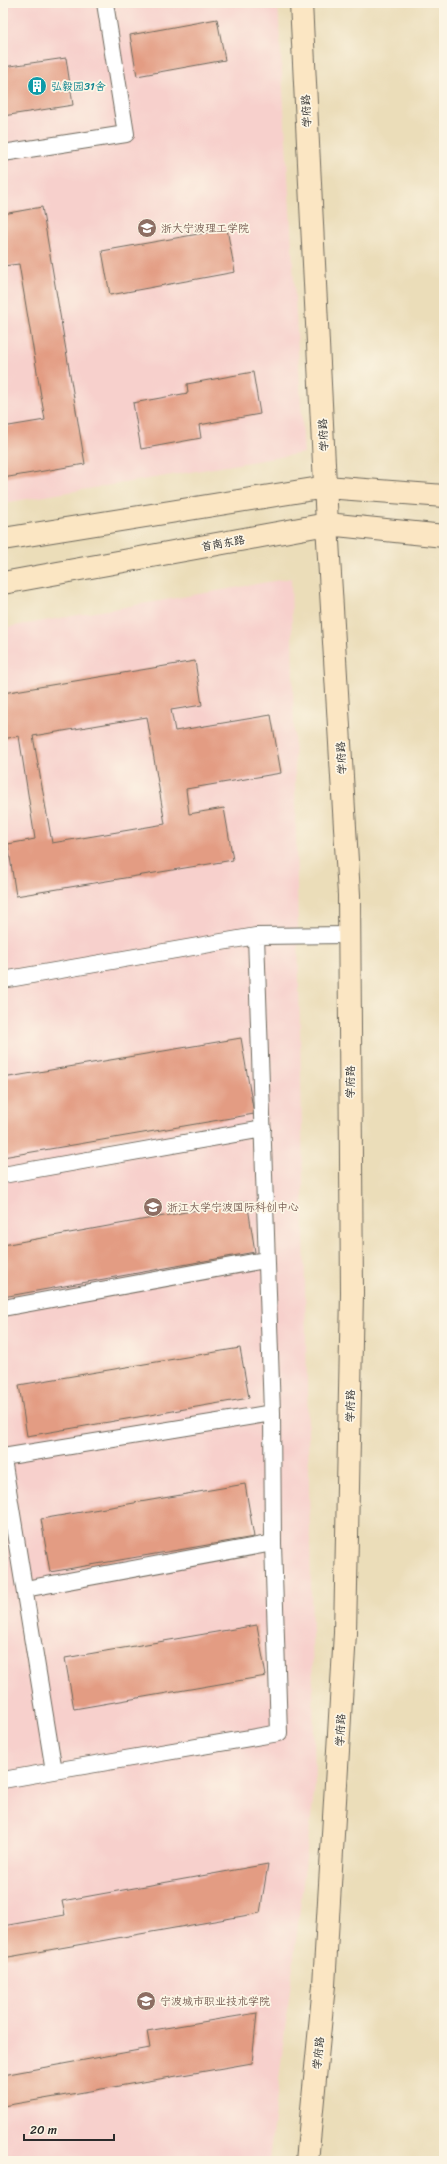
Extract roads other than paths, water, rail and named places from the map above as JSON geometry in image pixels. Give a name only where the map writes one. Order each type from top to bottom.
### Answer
[{"type":"street","name":"学府路","points":[[301,3],[328,524],[349,887],[352,1293],[345,1633],[324,1985],[307,2161]]},
{"type":"street","points":[[3,539],[326,487],[444,496]]},
{"type":"street","name":"首南东路","points":[[3,583],[328,524],[444,536]]},
{"type":"lane","points":[[3,153],[126,134],[105,3]]},
{"type":"lane","points":[[3,980],[256,936],[349,935]]},
{"type":"lane","points":[[3,1780],[279,1733],[273,1543],[272,1413],[265,1260],[263,1129],[256,936]]},
{"type":"lane","points":[[3,1175],[263,1129]]},
{"type":"lane","points":[[3,1308],[265,1260]]},
{"type":"lane","points":[[54,1771],[3,1458],[272,1413]]},
{"type":"lane","points":[[24,1588],[273,1543]]},
{"type":"place","name":"弘毅园31舍","points":[[37,86]]},
{"type":"place","name":"浙大宁波理工学院","points":[[147,228]]},
{"type":"place","name":"浙江大学宁波国际科创中心","points":[[153,1207]]},
{"type":"place","name":"宁波城市职业技术学院","points":[[146,2001]]}]
